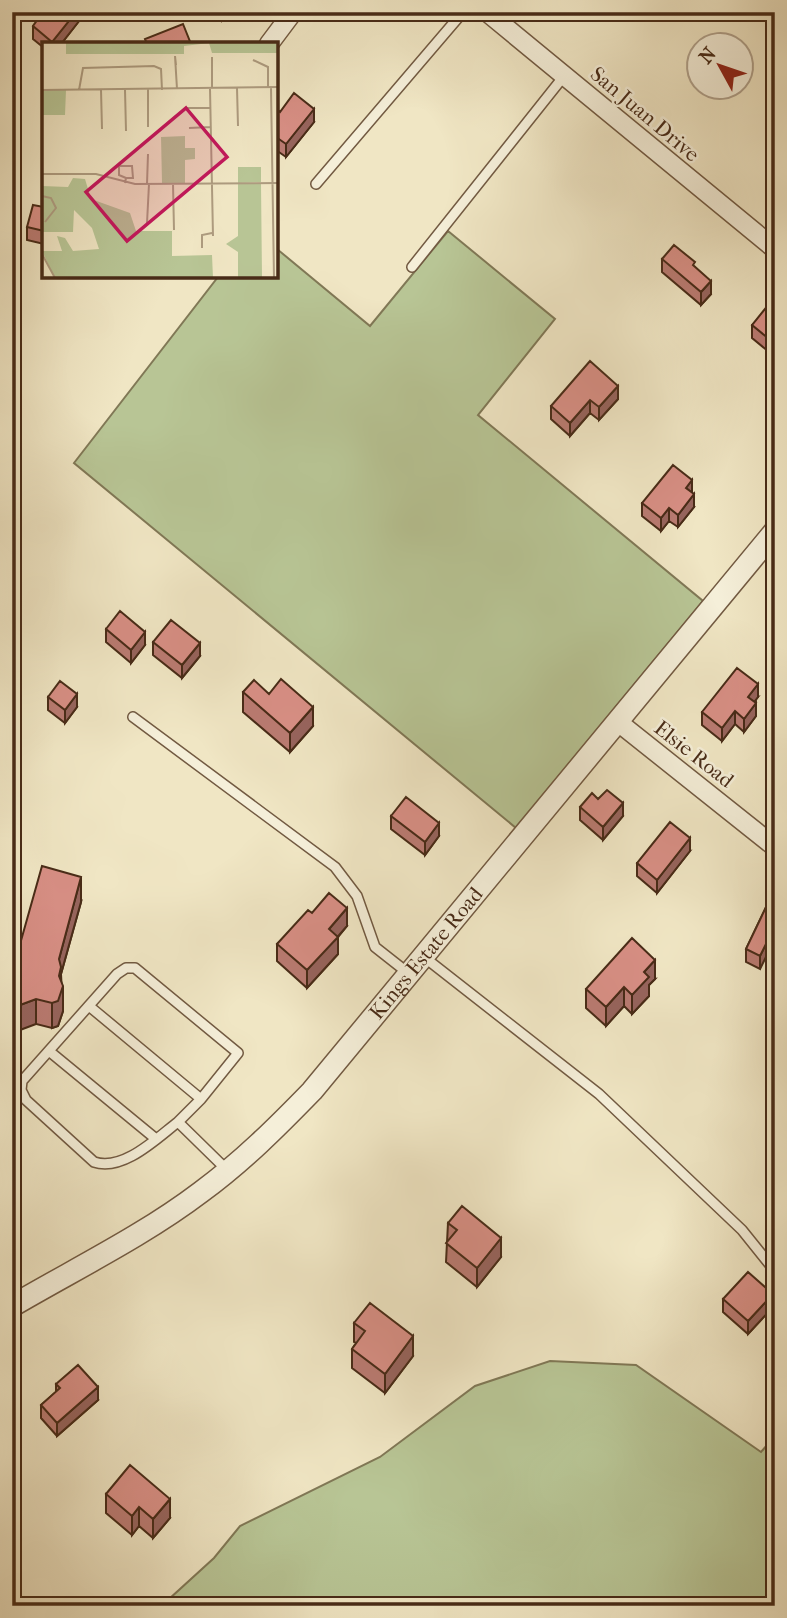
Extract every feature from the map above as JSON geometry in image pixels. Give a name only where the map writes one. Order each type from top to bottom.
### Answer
[{"type":"street","points":[[270,42],[293,12]]},
{"type":"street","name":"San Juan Drive","points":[[487,12],[775,249]]},
{"type":"street","name":"Kings Estate Road","points":[[12,1306],[158,1222],[228,1171],[313,1091],[775,531]]},
{"type":"street","name":"Elsie Road","points":[[618,722],[775,847]]},
{"type":"lane","points":[[316,184],[463,12]]},
{"type":"lane","points":[[412,267],[564,76]]},
{"type":"lane","points":[[133,718],[335,867],[357,896],[375,947],[417,965],[599,1094],[733,1221],[775,1271]]},
{"type":"lane","points":[[126,968],[135,968],[238,1053],[237,1058],[178,1122],[156,1139],[114,1163],[94,1162],[26,1100],[21,1090],[22,1082],[89,1006],[117,974],[126,968]]},
{"type":"lane","points":[[89,1006],[201,1099]]},
{"type":"lane","points":[[49,1051],[156,1139]]},
{"type":"lane","points":[[178,1122],[228,1171]]},
{"type":"green space","points":[[448,231],[555,319],[478,415],[703,601],[516,828],[74,463],[217,278],[278,278],[278,250],[370,326]]},
{"type":"green space","points":[[550,1361],[636,1365],[761,1452],[775,1436],[775,1606],[149,1606],[169,1599],[214,1558],[240,1526],[380,1457],[475,1386]]},
{"type":"building","points":[[43,12],[76,12],[52,42],[33,26]]},
{"type":"building","points":[[183,24],[190,42],[146,42],[145,39]]},
{"type":"building","points":[[294,93],[314,109],[286,144],[278,138],[278,110],[280,112]]},
{"type":"building","points":[[33,205],[42,207],[42,231],[27,227]]},
{"type":"building","points":[[674,245],[695,262],[693,265],[711,281],[701,292],[662,259]]},
{"type":"building","points":[[769,304],[775,309],[775,344],[752,325]]},
{"type":"building","points":[[590,361],[618,386],[599,407],[590,400],[570,423],[551,406]]},
{"type":"building","points":[[673,465],[692,480],[686,488],[694,494],[678,515],[669,508],[661,518],[642,503]]},
{"type":"building","points":[[120,611],[145,632],[131,650],[106,629]]},
{"type":"building","points":[[171,620],[200,643],[182,665],[153,642]]},
{"type":"building","points":[[737,668],[758,684],[748,697],[756,703],[744,719],[735,711],[722,728],[702,712]]},
{"type":"building","points":[[281,679],[313,707],[290,733],[243,692],[254,680],[269,694]]},
{"type":"building","points":[[60,681],[77,694],[65,710],[48,697]]},
{"type":"building","points":[[607,790],[623,803],[603,827],[580,807],[592,793],[598,799]]},
{"type":"building","points":[[406,797],[439,823],[425,842],[391,816]]},
{"type":"building","points":[[670,822],[690,838],[657,880],[637,863]]},
{"type":"building","points":[[42,866],[81,877],[59,959],[59,976],[63,986],[58,1001],[52,1003],[36,999],[12,1008],[12,963],[15,962]]},
{"type":"building","points":[[329,893],[347,908],[329,929],[338,937],[307,970],[277,944],[308,910],[312,913]]},
{"type":"building","points":[[768,903],[775,907],[775,926],[760,956],[746,949]]},
{"type":"building","points":[[632,938],[655,960],[644,972],[649,977],[632,995],[624,987],[606,1007],[586,989]]},
{"type":"building","points":[[462,1206],[501,1238],[477,1268],[446,1243],[457,1230],[448,1223]]},
{"type":"building","points":[[748,1272],[773,1294],[748,1321],[723,1299]]},
{"type":"building","points":[[370,1303],[413,1336],[385,1374],[352,1349],[365,1331],[354,1323]]},
{"type":"building","points":[[78,1365],[98,1387],[57,1423],[41,1405],[60,1388],[56,1384]]},
{"type":"building","points":[[130,1465],[170,1499],[153,1519],[139,1507],[132,1516],[106,1494]]}]
